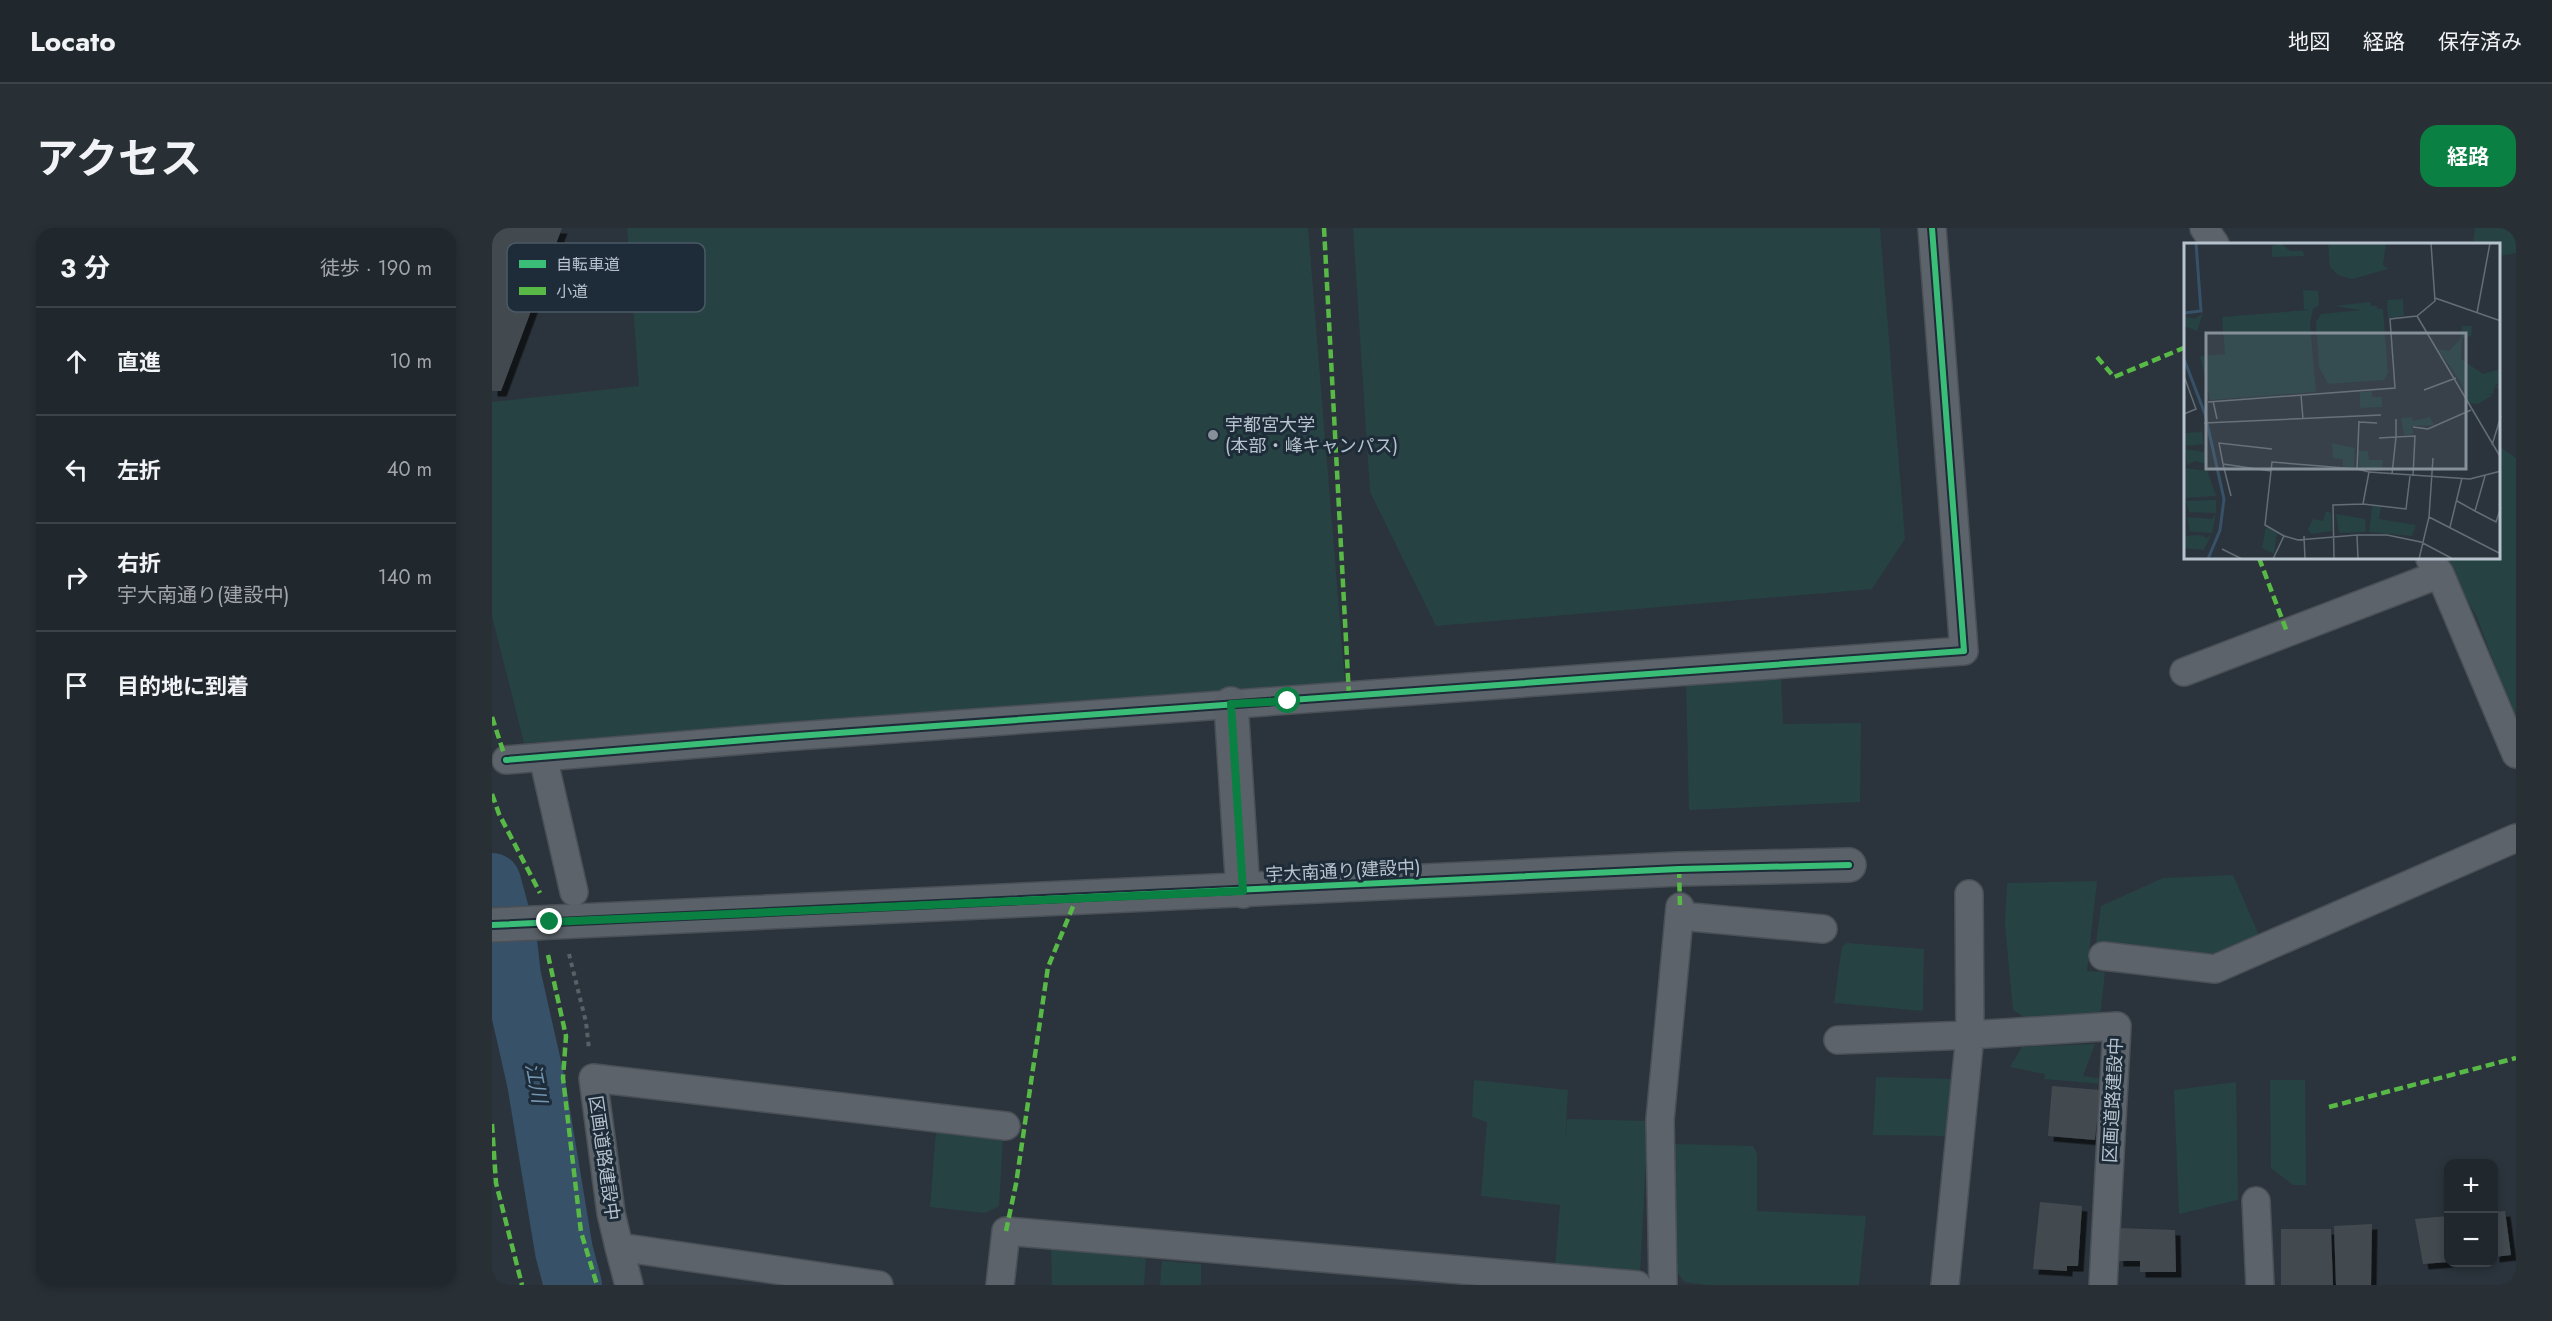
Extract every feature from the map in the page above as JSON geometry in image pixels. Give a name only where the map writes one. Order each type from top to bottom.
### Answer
[{"type":"street","points":[[506,760],[1964,651],[1932,228]]},
{"type":"street","points":[[2204,228],[2214,243]]},
{"type":"street","points":[[2184,672],[2435,566],[2516,754]]},
{"type":"street","points":[[1231,704],[1243,891]]},
{"type":"street","points":[[543,757],[574,892]]},
{"type":"street","points":[[2103,956],[2215,969],[2516,838]]},
{"type":"street","name":"宇大南通り(建設中)","points":[[492,925],[1679,869],[1850,866]]},
{"type":"street","points":[[1945,1285],[1970,1035],[1969,894]]},
{"type":"street","points":[[1663,1285],[1660,1120],[1680,912],[1822,929]]},
{"type":"street","name":"区画道路建設中","points":[[1838,1041],[2117,1026],[2103,1285]]},
{"type":"street","name":"区画道路建設中","points":[[879,1285],[619,1247],[607,1192],[592,1078],[1006,1126]]},
{"type":"street","points":[[2256,1201],[2260,1285]]},
{"type":"street","points":[[1000,1285],[1006,1231],[1637,1285]]},
{"type":"street","points":[[619,1247],[629,1285]]},
{"type":"path","points":[[569,954],[586,1022],[592,1078]]},
{"type":"green space","points":[[627,228],[1308,228],[1345,684],[524,743],[492,616],[492,402],[639,386],[633,312],[705,312],[705,243],[628,243]]},
{"type":"green space","points":[[1353,228],[1880,228],[1905,539],[1872,589],[1436,626],[1370,492]]},
{"type":"green space","points":[[2475,228],[2516,228],[2516,253],[2501,256],[2501,243],[2473,243]]},
{"type":"green space","points":[[2501,448],[2516,458],[2516,723],[2477,617],[2443,560],[2501,560]]},
{"type":"green space","points":[[1781,676],[1783,724],[1861,723],[1860,802],[1689,810],[1686,681]]},
{"type":"green space","points":[[2233,875],[2261,940],[2219,957],[2095,950],[2101,906],[2163,878]]},
{"type":"green space","points":[[2097,881],[2087,971],[2105,972],[2101,1010],[2095,1016],[2028,1020],[2013,1010],[2005,925],[2007,883]]},
{"type":"green space","points":[[1847,943],[1924,949],[1923,1011],[1834,1003],[1842,946]]},
{"type":"green space","points":[[2095,1044],[2083,1076],[2104,1079],[2104,1084],[2044,1079],[2045,1074],[2010,1067],[2022,1047]]},
{"type":"green space","points":[[1876,1077],[1954,1079],[1947,1136],[1873,1135]]},
{"type":"green space","points":[[1474,1080],[1568,1090],[1565,1143],[1567,1119],[1648,1121],[1640,1275],[1555,1267],[1560,1205],[1481,1196],[1487,1122],[1472,1117]]},
{"type":"green space","points":[[2270,1080],[2305,1080],[2306,1185],[2293,1185],[2271,1168]]},
{"type":"green space","points":[[2236,1082],[2238,1200],[2179,1214],[2174,1090]]},
{"type":"green space","points":[[936,1130],[1003,1137],[999,1206],[985,1213],[930,1207]]},
{"type":"green space","points":[[1675,1144],[1753,1146],[1757,1154],[1757,1211],[1866,1216],[1859,1285],[1707,1285],[1684,1282],[1671,1263]]},
{"type":"green space","points":[[1051,1248],[1146,1258],[1144,1285],[1052,1285]]},
{"type":"green space","points":[[1162,1261],[1201,1264],[1201,1285],[1160,1285]]},
{"type":"building","points":[[492,228],[562,228],[556,243],[507,243],[507,312],[531,312],[501,391],[492,391]]},
{"type":"building","points":[[2052,1086],[2100,1090],[2095,1140],[2048,1136]]},
{"type":"building","points":[[2040,1202],[2082,1206],[2078,1266],[2067,1266],[2067,1271],[2033,1269]]},
{"type":"building","points":[[2505,1211],[2511,1255],[2498,1257],[2498,1212]]},
{"type":"building","points":[[2444,1216],[2444,1262],[2423,1264],[2415,1219]]},
{"type":"building","points":[[2372,1224],[2371,1285],[2336,1285],[2334,1226]]},
{"type":"building","points":[[2116,1228],[2175,1230],[2176,1272],[2140,1272],[2140,1261],[2118,1261]]},
{"type":"building","points":[[2281,1229],[2331,1229],[2333,1285],[2281,1285]]},
{"type":"waterway","name":"江川","points":[[492,882],[508,941],[512,976],[536,1082],[564,1251],[573,1285]]},
{"type":"marked path","points":[[1324,228],[1349,696]]},
{"type":"marked path","points":[[2097,357],[2114,377],[2184,348]]},
{"type":"marked path","points":[[2260,560],[2287,632]]},
{"type":"marked path","points":[[492,717],[506,760]]},
{"type":"marked path","points":[[492,794],[499,814],[540,893]]},
{"type":"marked path","points":[[1679,869],[1680,907]]},
{"type":"marked path","points":[[1006,1231],[1016,1184],[1048,967],[1077,897]]},
{"type":"marked path","points":[[548,955],[566,1036],[563,1078],[581,1232],[597,1285]]},
{"type":"marked path","points":[[2329,1107],[2516,1058]]},
{"type":"marked path","points":[[492,1124],[496,1183],[522,1285]]},
{"type":"cycle path","points":[[506,760],[783,737],[1964,651],[1932,228]]},
{"type":"cycle path","points":[[492,925],[1679,869],[1849,865]]},
{"type":"place","name":"宇都宮大学 (本部・峰キャンパス)","points":[[1213,435]]},
{"type":"route","points":[[550,922],[1243,891],[1231,704],[1288,701]]}]
